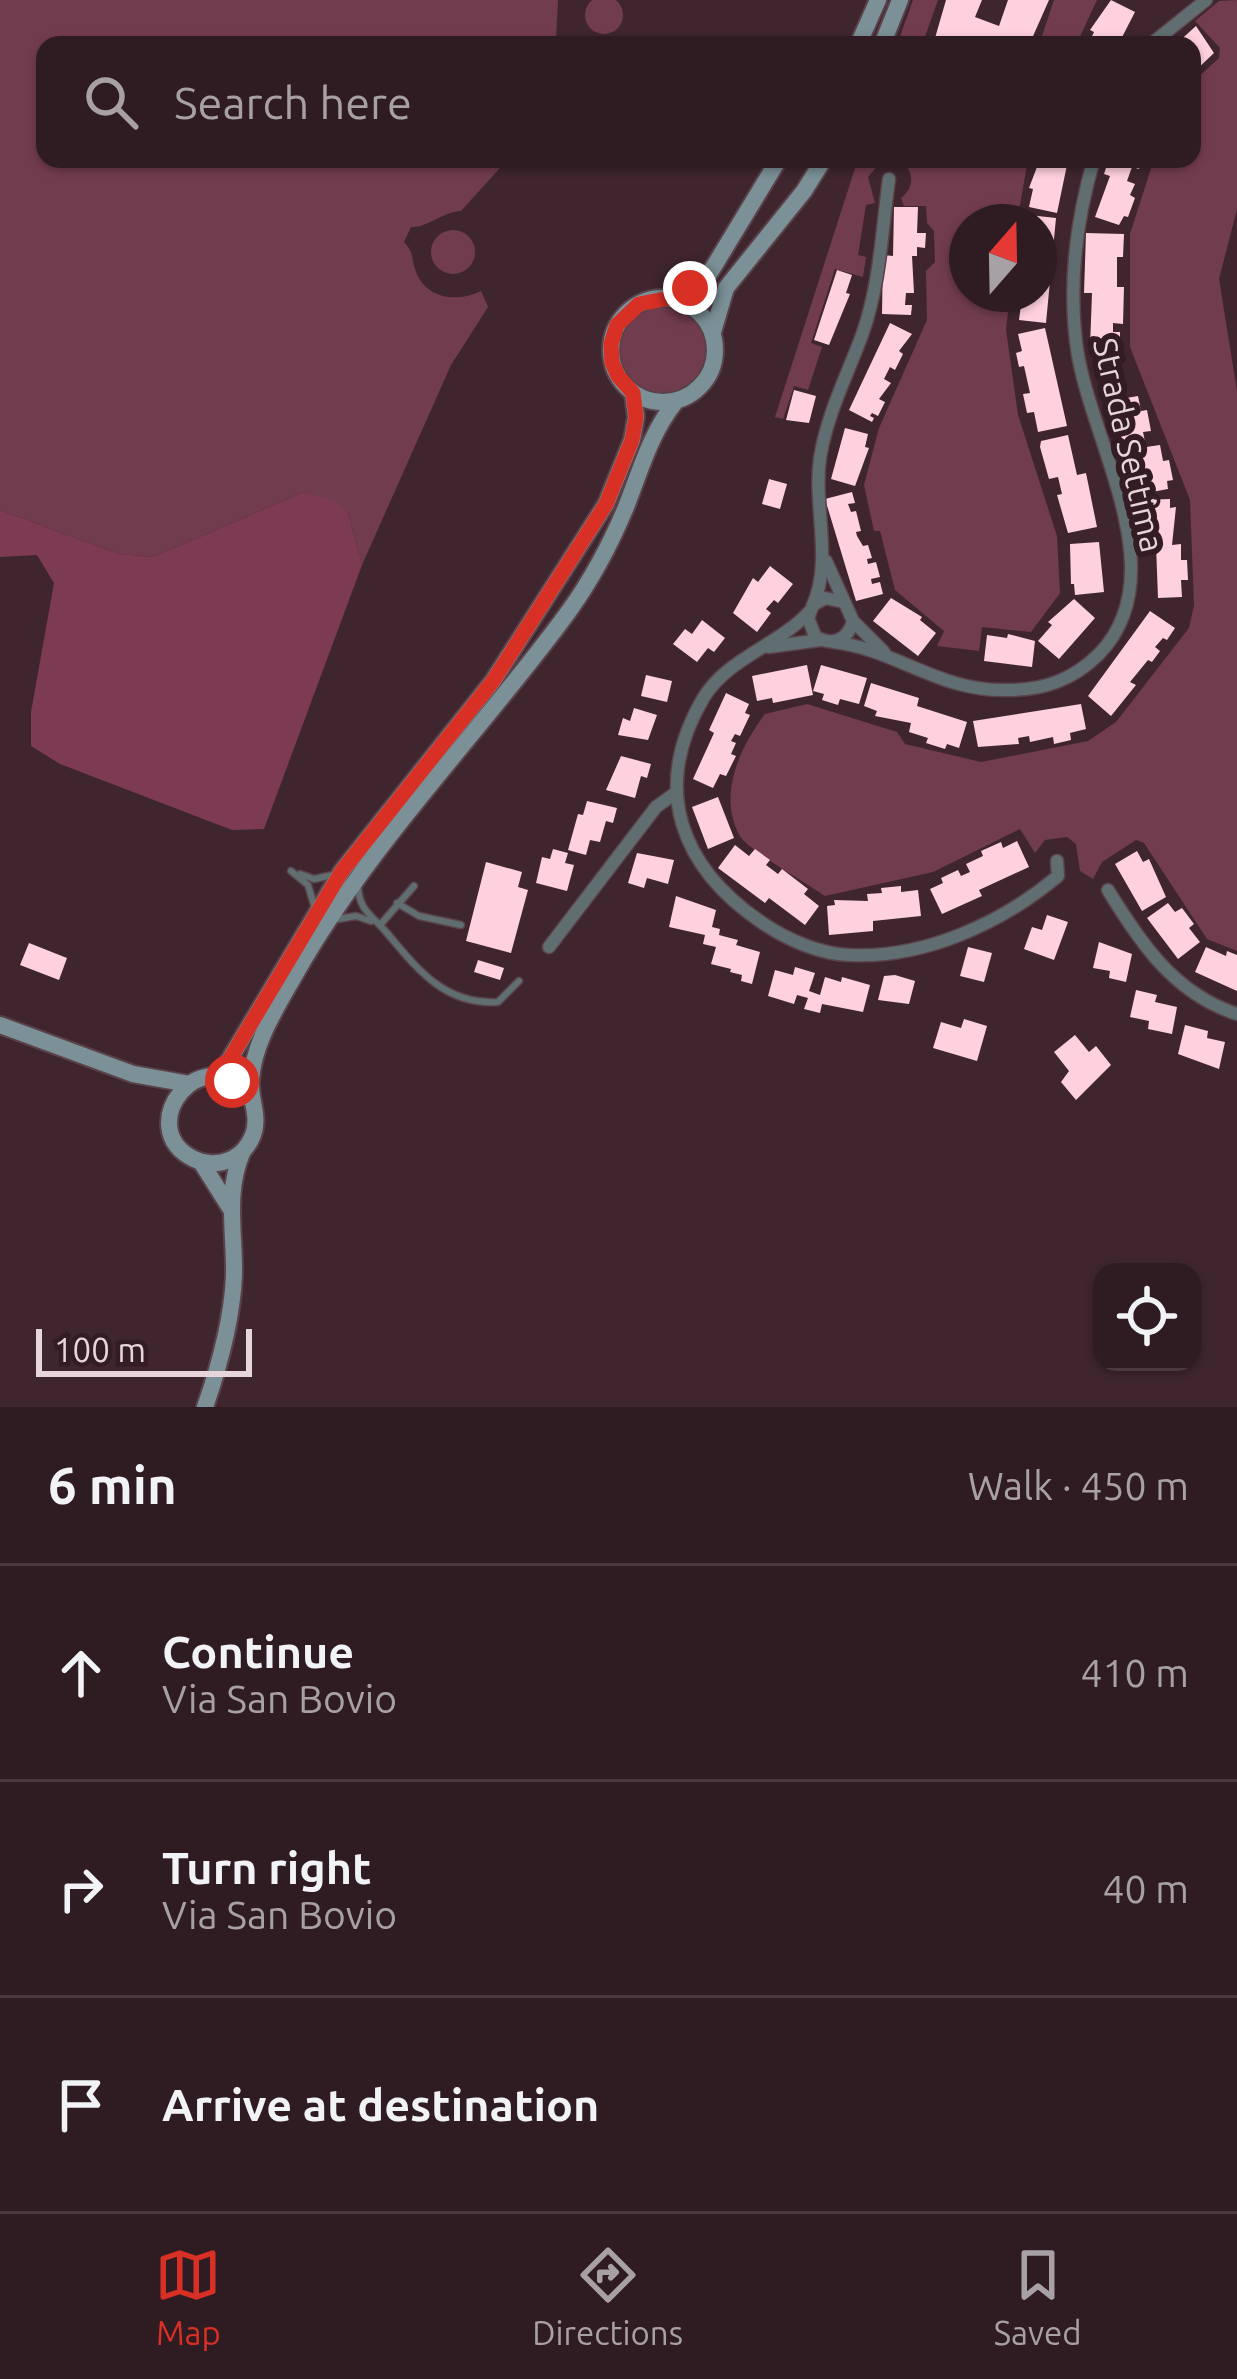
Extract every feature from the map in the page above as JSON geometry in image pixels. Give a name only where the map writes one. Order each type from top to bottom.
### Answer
[{"type":"main road","points":[[862,36],[878,0]]},
{"type":"main road","points":[[885,36],[899,0]]},
{"type":"main road","points":[[676,401],[650,400],[633,393],[614,369],[613,334],[639,304],[670,298],[708,276],[774,168]]},
{"type":"main road","points":[[349,874],[572,608],[612,540],[649,442],[676,401],[698,389],[710,375],[716,352],[713,332],[726,288],[818,168]]},
{"type":"main road","points":[[670,298],[699,311],[713,332]]},
{"type":"main road","points":[[219,1077],[349,874],[493,681],[606,504],[632,440],[633,393]]},
{"type":"main road","points":[[206,1407],[231,1303],[235,1168],[255,1127],[251,1076],[272,1018],[321,920]]},
{"type":"main road","points":[[0,1025],[133,1074],[189,1084],[219,1077],[241,1087],[251,1100]]},
{"type":"main road","points":[[133,1074],[170,1110]]},
{"type":"main road","points":[[189,1084],[177,1094],[170,1125],[177,1144],[201,1162],[231,1209]]},
{"type":"main road","points":[[201,1162],[217,1163],[242,1152]]},
{"type":"street","points":[[1161,36],[1205,0]]},
{"type":"street","name":"Strada Settima","points":[[768,647],[827,641],[851,644],[947,683],[979,689],[1033,688],[1080,672],[1107,646],[1125,618],[1131,592],[1126,533],[1078,355],[1073,313],[1077,235],[1092,168]]},
{"type":"street","name":"Strada Settima","points":[[889,179],[869,310],[831,412],[820,457],[820,590],[811,608],[706,694],[685,740],[676,791],[698,863],[712,883],[774,931],[816,949],[847,955],[919,947],[994,919],[1027,902],[1058,876],[1057,861]]},
{"type":"street","name":"Strada Settima","points":[[823,553],[853,621],[889,658]]},
{"type":"street","points":[[844,602],[825,598],[811,608],[811,631],[827,641],[844,637],[853,621]]},
{"type":"street","points":[[549,947],[656,807],[676,791]]},
{"type":"street","points":[[1108,890],[1161,968],[1195,994],[1237,1014]]},
{"type":"lane","points":[[380,925],[356,916],[321,920],[311,890],[291,871],[314,879],[349,874],[359,905],[380,925],[410,962],[434,985],[454,995],[479,1003],[498,1002],[519,981]]},
{"type":"lane","points":[[380,925],[414,886]]},
{"type":"lane","points":[[397,903],[419,916],[461,926]]},
{"type":"shaded area","points":[[596,-1],[612,-1],[621,8],[621,22],[611,32],[597,32],[587,22],[587,8]]},
{"type":"shaded area","points":[[0,0],[558,0],[556,36],[36,36],[36,168],[500,168],[461,211],[411,227],[404,242],[426,287],[452,297],[481,291],[488,307],[451,365],[362,565],[348,513],[304,492],[153,557],[119,554],[0,510]]},
{"type":"shaded area","points":[[913,0],[938,0],[925,36],[900,36]]},
{"type":"shaded area","points":[[1054,0],[1097,0],[1080,36],[1042,36]]},
{"type":"shaded area","points":[[1237,0],[1237,209],[1219,279],[1237,391],[1237,951],[1207,939],[1144,843],[1136,840],[1102,862],[1093,879],[1080,871],[1076,844],[1067,837],[1045,840],[1035,853],[1020,829],[933,872],[825,896],[754,850],[733,821],[734,772],[765,714],[807,704],[897,732],[905,744],[981,762],[1088,741],[1116,722],[1189,628],[1194,605],[1190,500],[1130,347],[1130,234],[1151,168],[1201,168],[1201,75],[1219,58],[1220,48],[1195,21],[1219,1]]},
{"type":"shaded area","points":[[855,168],[876,168],[868,177],[875,203],[866,205],[858,255],[866,257],[863,277],[835,269],[811,343],[822,347],[808,390],[794,386],[783,419],[775,417]]},
{"type":"shaded area","points":[[907,168],[1026,168],[1020,204],[949,204],[949,312],[1008,312],[1006,330],[1018,415],[1057,536],[1060,593],[1031,632],[982,627],[979,651],[937,646],[944,631],[895,590],[864,485],[879,428],[927,320],[926,271],[935,262],[934,231],[927,223],[926,206],[904,206],[901,198],[909,188]]},
{"type":"shaded area","points":[[453,230],[469,236],[475,252],[469,268],[453,274],[437,268],[431,252],[437,236]]},
{"type":"shaded area","points":[[664,305],[695,319],[709,350],[695,381],[664,395],[633,381],[619,350],[633,319]]},
{"type":"shaded area","points":[[304,492],[336,501],[348,513],[362,565],[264,829],[232,830],[60,764],[31,746],[31,712],[54,583],[37,555],[0,557],[0,510],[119,554],[153,557]]},
{"type":"building","points":[[946,0],[982,0],[975,17],[999,26],[1008,0],[1049,0],[1033,36],[936,36]]},
{"type":"building","points":[[1111,0],[1135,12],[1123,36],[1092,36],[1090,30]]},
{"type":"building","points":[[1196,26],[1214,53],[1201,65],[1201,36],[1185,36]]},
{"type":"building","points":[[1037,168],[1066,168],[1057,213],[1057,204],[1030,204],[1033,189],[1029,188]]},
{"type":"building","points":[[1106,168],[1132,168],[1127,181],[1135,184],[1130,195],[1135,198],[1128,217],[1119,225],[1095,217],[1110,176],[1104,174]]},
{"type":"building","points":[[894,207],[918,207],[917,233],[926,233],[925,248],[917,247],[917,256],[912,256],[914,293],[906,293],[905,305],[912,305],[911,315],[882,314],[883,255],[893,256]]},
{"type":"building","points":[[1086,233],[1124,234],[1123,257],[1117,257],[1117,287],[1124,287],[1123,324],[1113,323],[1113,332],[1120,332],[1120,348],[1090,347],[1092,293],[1084,293]]},
{"type":"building","points":[[837,270],[852,275],[846,293],[850,294],[829,345],[814,340]]},
{"type":"building","points":[[1020,312],[1047,312],[1046,323],[1019,320]]},
{"type":"building","points":[[890,323],[912,334],[899,351],[903,354],[895,370],[890,367],[884,379],[891,383],[879,399],[885,402],[878,416],[870,416],[872,422],[849,410]]},
{"type":"building","points":[[1045,328],[1067,426],[1038,432],[1034,412],[1027,413],[1023,394],[1030,393],[1016,353],[1022,351],[1018,334]]},
{"type":"building","points":[[794,390],[816,396],[809,423],[786,420]]},
{"type":"building","points":[[1138,396],[1151,431],[1143,432],[1146,447],[1160,445],[1173,480],[1167,481],[1168,489],[1141,494],[1133,450],[1124,452],[1115,400]]},
{"type":"building","points":[[845,428],[868,434],[865,447],[869,448],[855,486],[831,479]]},
{"type":"building","points":[[1068,435],[1077,475],[1086,473],[1097,527],[1068,533],[1057,495],[1062,494],[1058,477],[1049,479],[1040,447],[1041,441]]},
{"type":"building","points":[[769,479],[787,484],[780,509],[762,504]]},
{"type":"building","points":[[852,492],[855,503],[848,504],[851,512],[856,511],[861,531],[857,536],[863,546],[868,545],[872,558],[867,559],[868,564],[876,562],[880,577],[871,579],[872,584],[880,582],[883,594],[856,601],[825,499]]},
{"type":"building","points":[[1170,499],[1170,508],[1176,507],[1172,545],[1181,544],[1188,580],[1181,580],[1182,597],[1158,598],[1156,545],[1145,545],[1143,500]]},
{"type":"building","points":[[1099,542],[1104,592],[1075,595],[1070,544]]},
{"type":"building","points":[[770,566],[793,584],[778,603],[774,600],[766,609],[771,613],[757,632],[733,613],[753,578],[758,582]]},
{"type":"building","points":[[891,598],[922,617],[936,633],[918,656],[873,621]]},
{"type":"building","points":[[1074,599],[1095,618],[1059,659],[1038,641],[1052,625],[1048,622]]},
{"type":"building","points":[[1150,611],[1175,628],[1155,647],[1160,651],[1130,682],[1136,685],[1111,716],[1088,696]]},
{"type":"building","points":[[702,620],[725,638],[697,662],[673,644],[685,629],[692,634]]},
{"type":"building","points":[[1008,634],[1035,641],[1032,667],[984,661],[987,635],[1007,638]]},
{"type":"building","points":[[807,665],[813,695],[773,703],[772,698],[757,701],[752,676]]},
{"type":"building","points":[[821,665],[867,678],[859,704],[840,699],[838,705],[813,691]]},
{"type":"building","points":[[646,675],[672,681],[667,702],[641,696]]},
{"type":"building","points":[[871,683],[919,698],[917,706],[967,722],[959,748],[926,743],[928,738],[909,732],[911,723],[875,716],[877,711],[864,706]]},
{"type":"building","points":[[726,693],[749,704],[745,713],[750,715],[740,736],[735,734],[731,741],[736,743],[731,754],[736,756],[726,776],[720,774],[713,788],[693,779]]},
{"type":"building","points":[[1081,704],[1086,729],[1070,733],[1071,740],[1054,744],[1053,737],[1030,742],[1029,736],[1018,738],[1019,744],[978,747],[973,721]]},
{"type":"building","points":[[634,708],[657,715],[648,740],[618,735],[623,718],[630,721]]},
{"type":"building","points":[[621,756],[651,764],[647,778],[641,776],[635,798],[606,790]]},
{"type":"building","points":[[718,797],[734,838],[708,849],[692,807]]},
{"type":"building","points":[[587,801],[617,808],[613,823],[606,821],[600,842],[590,840],[586,855],[568,850],[578,814],[583,815]]},
{"type":"building","points":[[1017,841],[1029,867],[942,914],[930,889],[943,883],[941,878],[958,870],[961,876],[970,872],[966,864],[983,856],[981,851]]},
{"type":"building","points":[[735,845],[749,856],[755,849],[770,860],[766,865],[778,874],[782,869],[808,889],[804,894],[819,906],[805,925],[718,868]]},
{"type":"building","points":[[553,849],[568,853],[565,863],[574,865],[567,891],[536,883],[542,857],[550,859]]},
{"type":"building","points":[[1137,851],[1143,862],[1149,859],[1166,897],[1142,911],[1115,864]]},
{"type":"building","points":[[637,853],[674,860],[668,884],[647,878],[644,888],[628,883]]},
{"type":"building","points":[[486,862],[522,872],[518,887],[528,890],[511,953],[466,941]]},
{"type":"building","points":[[901,886],[901,892],[918,890],[921,916],[873,921],[873,931],[829,935],[827,906],[835,905],[834,900],[868,901],[867,894]]},
{"type":"building","points":[[676,896],[716,910],[712,927],[720,929],[719,935],[760,952],[752,984],[741,981],[742,975],[731,969],[711,964],[716,947],[703,944],[705,935],[669,927]]},
{"type":"building","points":[[1168,903],[1175,912],[1182,908],[1200,942],[1178,959],[1147,918]]},
{"type":"building","points":[[1047,915],[1068,922],[1054,960],[1024,949],[1032,927],[1042,930]]},
{"type":"building","points":[[1099,942],[1132,954],[1126,982],[1109,978],[1110,971],[1093,968]]},
{"type":"building","points":[[29,943],[67,958],[59,980],[20,965]]},
{"type":"building","points":[[968,947],[992,953],[984,982],[960,976]]},
{"type":"building","points":[[1206,947],[1226,956],[1227,951],[1237,955],[1237,991],[1195,972]]},
{"type":"building","points":[[478,960],[504,968],[500,980],[474,972]]},
{"type":"building","points":[[795,967],[815,973],[809,991],[820,995],[825,977],[870,985],[863,1012],[822,1004],[820,1013],[804,1009],[808,998],[797,995],[794,1004],[768,996],[775,970],[793,975]]},
{"type":"building","points":[[884,976],[915,981],[909,1004],[878,1000]]},
{"type":"building","points":[[1136,990],[1157,995],[1155,1002],[1177,1007],[1172,1034],[1148,1029],[1149,1021],[1130,1017]]},
{"type":"building","points":[[964,1019],[987,1026],[977,1061],[933,1048],[941,1022],[961,1028]]},
{"type":"building","points":[[1185,1025],[1225,1042],[1219,1069],[1178,1054]]},
{"type":"building","points":[[1075,1035],[1089,1052],[1096,1046],[1111,1065],[1076,1100],[1061,1082],[1069,1071],[1054,1052]]},
{"type":"route","points":[[232,1081],[219,1077],[332,886],[493,681],[606,504],[632,440],[636,417],[633,393],[612,362],[617,325],[631,308],[690,288]]}]
